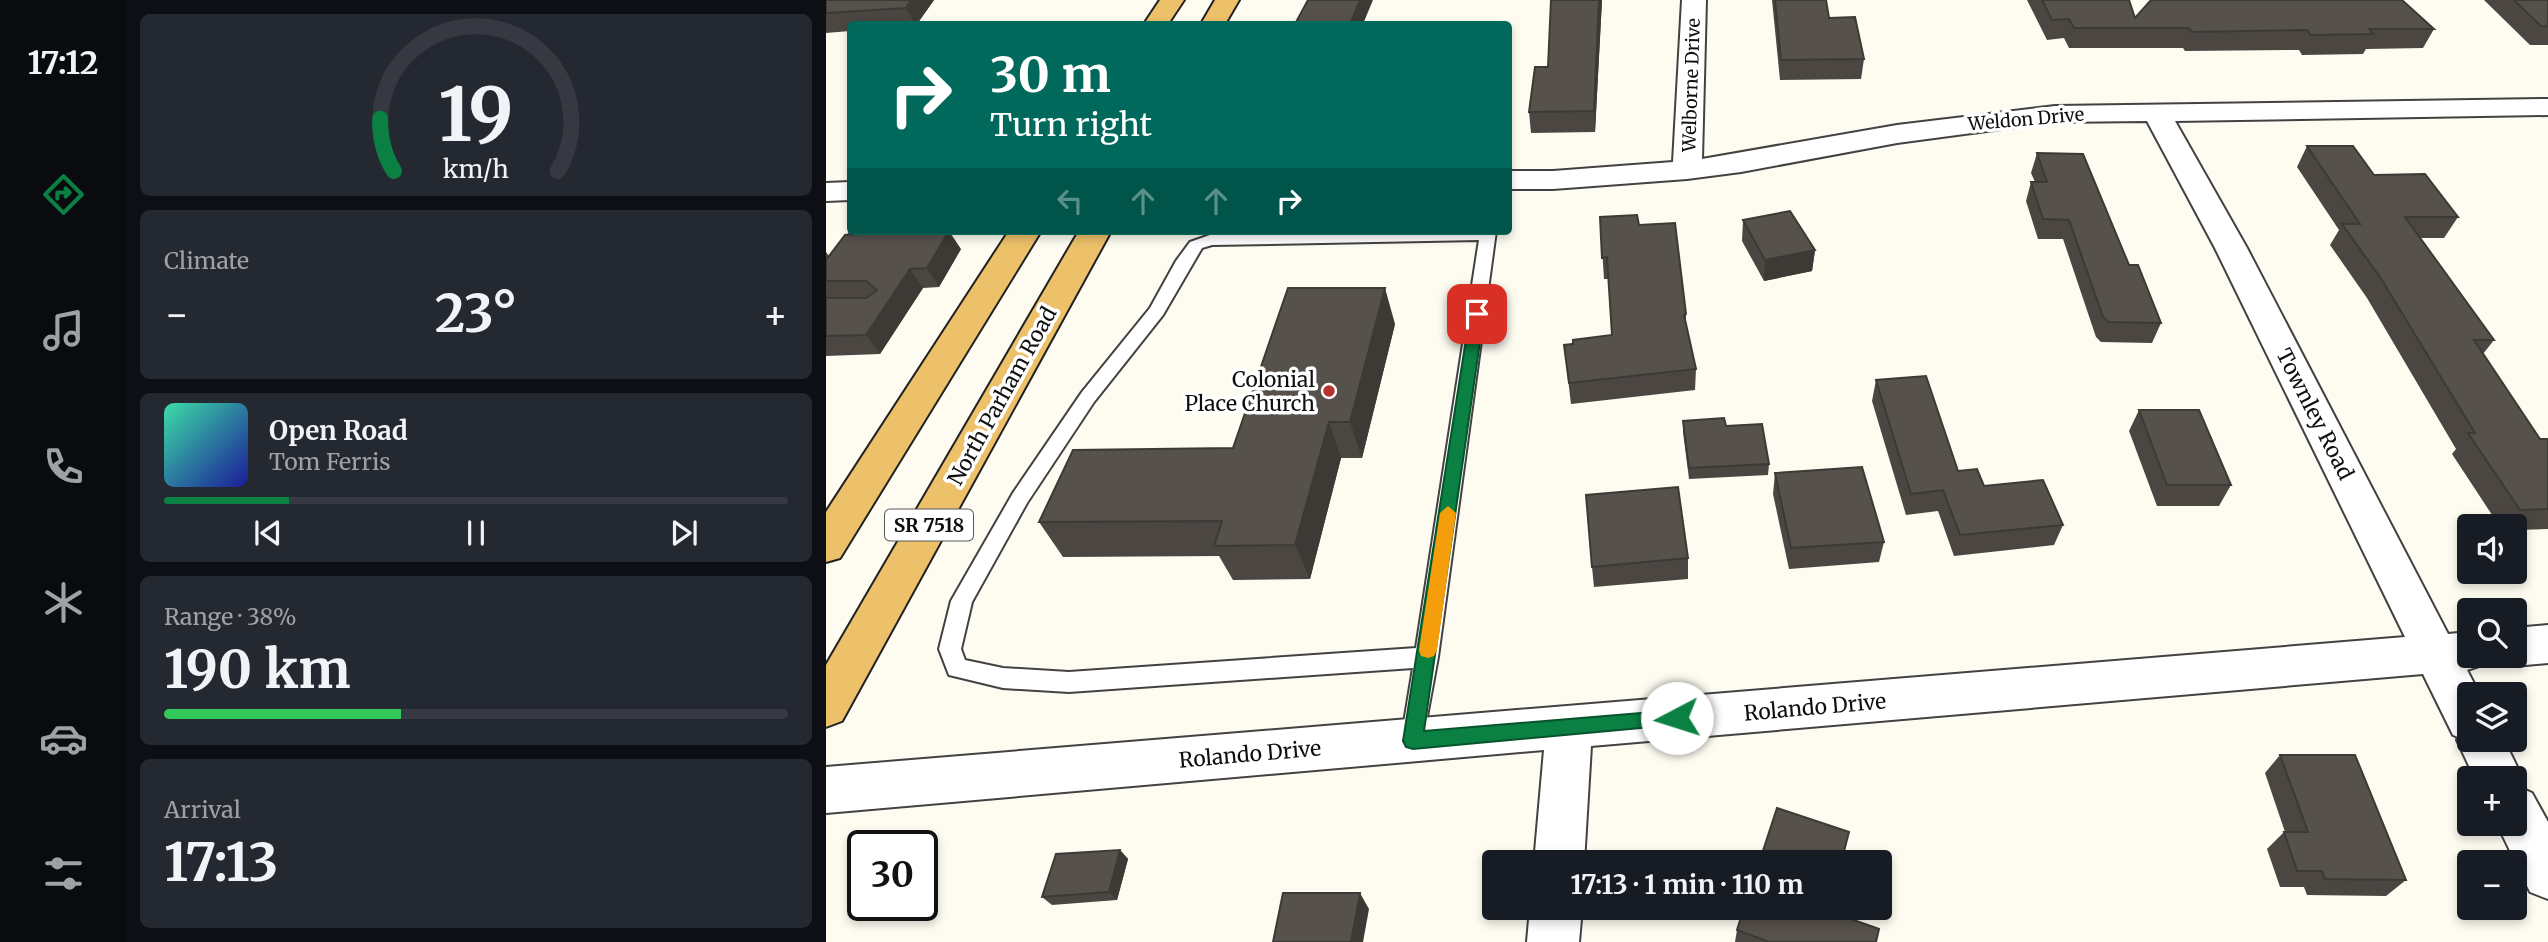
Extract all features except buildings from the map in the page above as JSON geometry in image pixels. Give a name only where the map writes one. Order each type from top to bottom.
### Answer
[{"type":"highway","points":[[1158,21],[1172,0]]},
{"type":"highway","points":[[1215,21],[1227,0]]},
{"type":"highway","name":"SR 7518","points":[[826,546],[1022,235]]},
{"type":"highway","name":"North Parham Road","points":[[826,707],[1093,235]]},
{"type":"street","name":"Welborne Drive","points":[[1687,170],[1694,0]]},
{"type":"street","name":"Weldon Drive","points":[[1512,180],[1553,180],[1687,170],[1981,122],[2055,114],[2548,107]]},
{"type":"street","name":"Townley Road","points":[[2156,111],[2452,652],[2460,682]]},
{"type":"street","points":[[826,192],[847,191]]},
{"type":"street","points":[[2527,646],[2548,644]]},
{"type":"street","name":"Rolando Drive","points":[[826,790],[2452,652]]},
{"type":"street","points":[[1560,850],[1569,728]]},
{"type":"street","points":[[2527,833],[2548,874]]},
{"type":"street","points":[[1553,942],[1555,920]]},
{"type":"lane","points":[[826,282],[857,235]]},
{"type":"lane","points":[[1409,235],[1210,240],[1196,245],[1184,261],[1157,311],[1088,397],[1020,498],[962,601],[950,649],[957,667],[1003,678],[1069,682],[1427,657]]},
{"type":"lane","points":[[1413,741],[1489,235]]},
{"type":"slow traffic","points":[[1428,650],[1448,513]]},
{"type":"place","name":"Colonial Place Church","points":[[1329,391]]},
{"type":"route","points":[[1477,314],[1413,741],[1677,718]]}]
